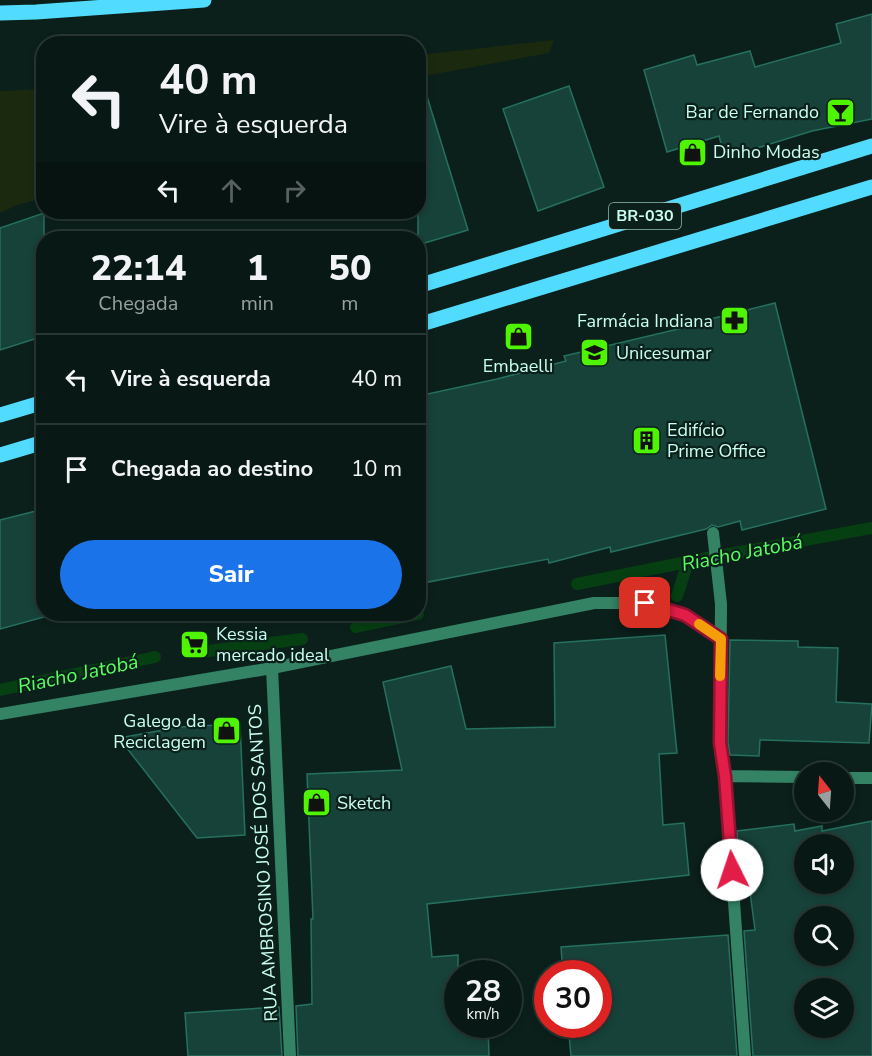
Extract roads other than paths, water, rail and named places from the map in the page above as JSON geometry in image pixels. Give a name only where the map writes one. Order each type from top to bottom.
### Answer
[{"type":"main road","points":[[0,13],[204,0]]},
{"type":"main road","name":"BR-030","points":[[426,284],[872,146]]},
{"type":"main road","name":"BR-030","points":[[426,323],[872,188]]},
{"type":"main road","points":[[0,415],[36,404]]},
{"type":"main road","points":[[0,455],[36,444]]},
{"type":"street","points":[[713,533],[721,604],[720,743],[725,776],[745,1056]]},
{"type":"street","points":[[0,714],[272,668],[594,603],[645,603],[685,615],[721,639]]},
{"type":"street","name":"RUA AMBROSINO JOSÉ DOS SANTOS","points":[[272,668],[290,1056]]},
{"type":"street","points":[[725,776],[794,777]]},
{"type":"street","points":[[854,778],[872,778]]},
{"type":"waterway","name":"Riacho Jatobá","points":[[577,584],[872,528]]},
{"type":"waterway","points":[[677,596],[688,562]]},
{"type":"waterway","name":"Riacho Jatobá","points":[[356,627],[385,621]]},
{"type":"waterway","name":"Riacho Jatobá","points":[[200,652],[302,639]]},
{"type":"waterway","name":"Riacho Jatobá","points":[[0,690],[155,657]]},
{"type":"place","name":"Bar de Fernando","points":[[840,112]]},
{"type":"place","name":"Dinho Modas","points":[[692,152]]},
{"type":"place","name":"Farmácia Indiana","points":[[734,321]]},
{"type":"place","name":"Embaelli","points":[[518,337]]},
{"type":"place","name":"Unicesumar","points":[[595,353]]},
{"type":"place","name":"Edifício Prime Office","points":[[646,440]]},
{"type":"place","name":"Kessia mercado ideal","points":[[195,644]]},
{"type":"place","name":"Galego da Reciclagem","points":[[227,731]]},
{"type":"place","name":"Sketch","points":[[316,803]]}]
